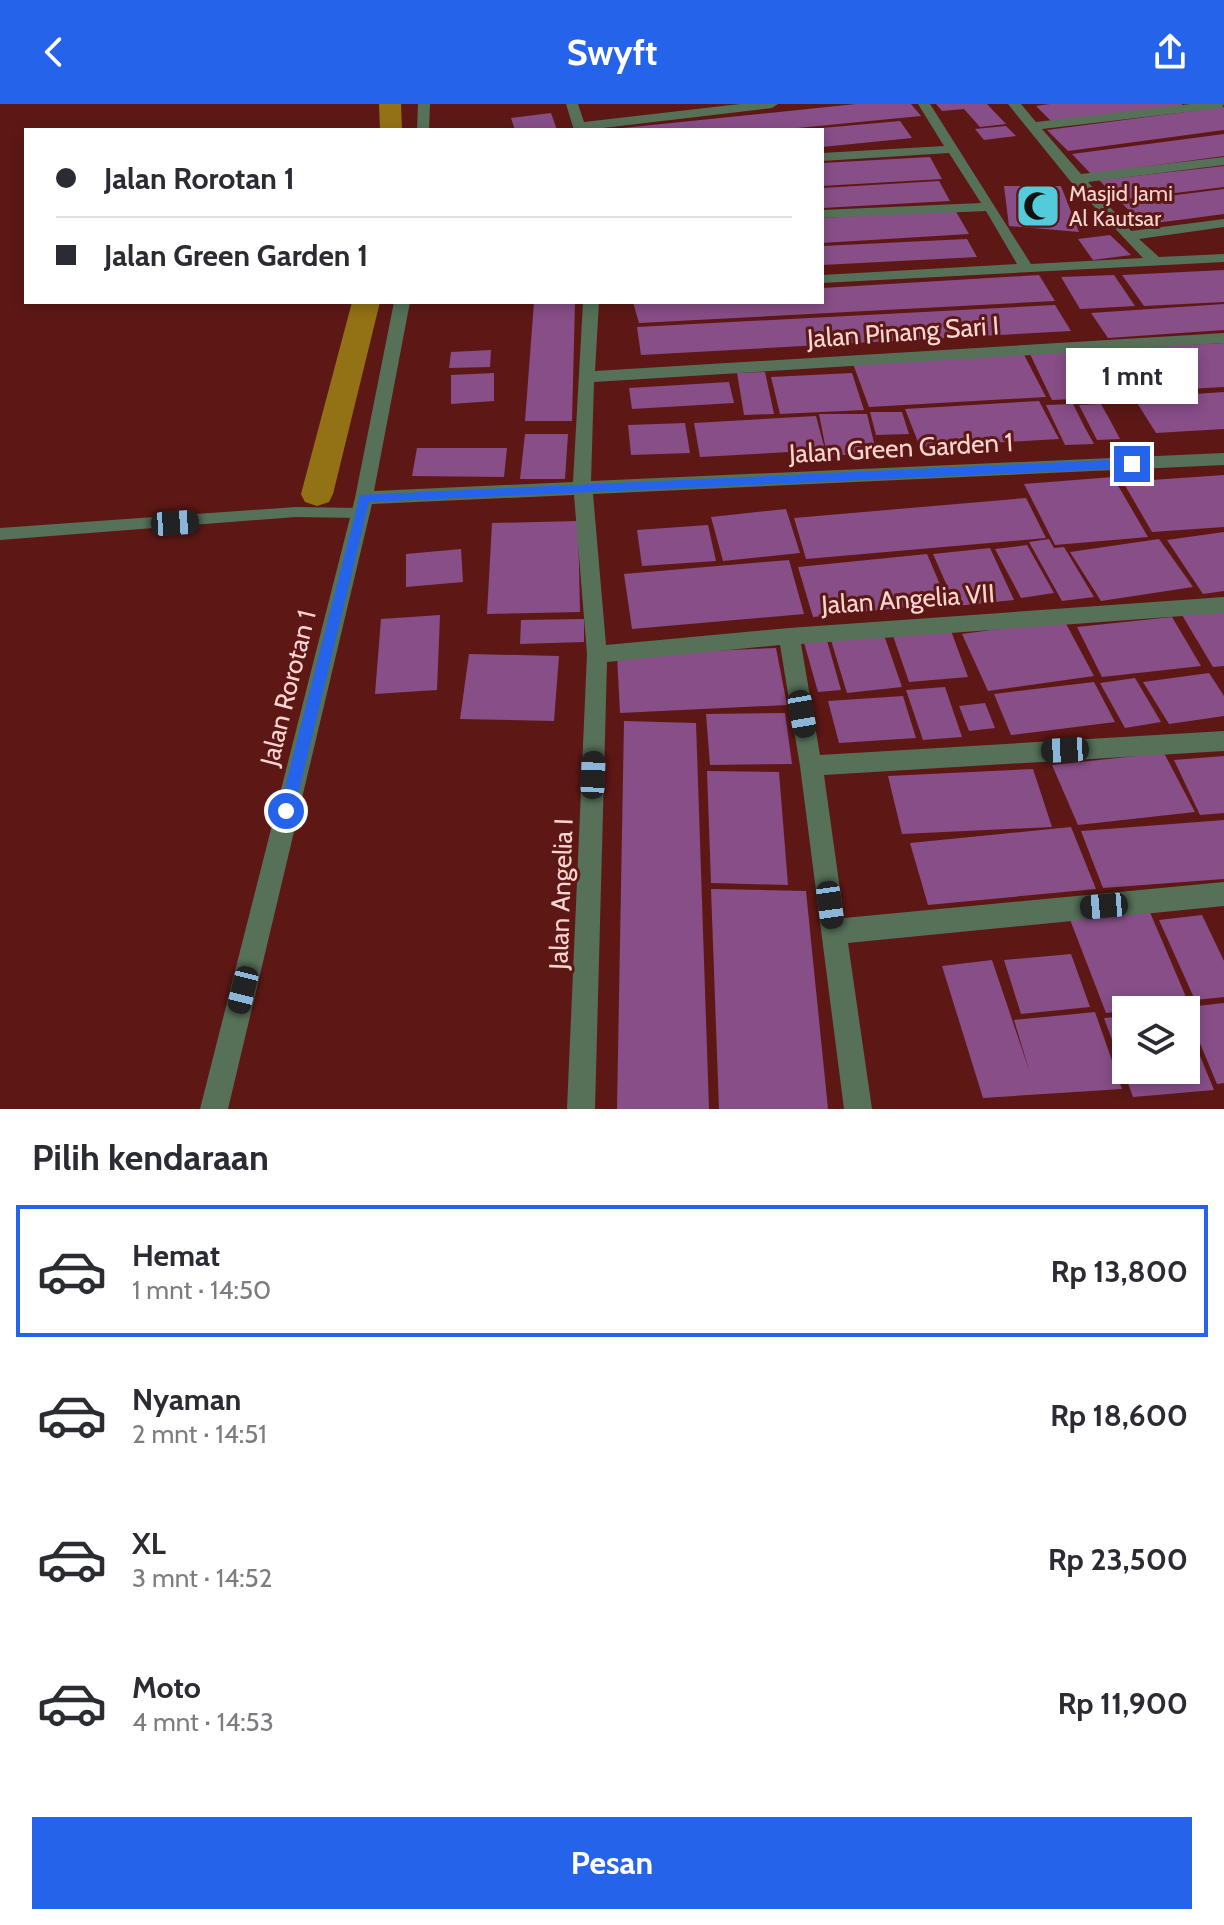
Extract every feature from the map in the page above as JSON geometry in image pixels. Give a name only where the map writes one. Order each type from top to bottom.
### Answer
[{"type":"street","points":[[423,128],[424,104]]},
{"type":"street","points":[[572,104],[580,128],[772,104]]},
{"type":"street","points":[[924,104],[1028,270]]},
{"type":"street","points":[[1014,104],[1127,236],[1154,260]]},
{"type":"street","points":[[1033,126],[1222,104]]},
{"type":"street","points":[[824,157],[953,149]]},
{"type":"street","points":[[1076,179],[1224,161]]},
{"type":"street","points":[[824,214],[990,207]]},
{"type":"street","points":[[1127,236],[1224,223]]},
{"type":"street","points":[[824,279],[1224,258]]},
{"type":"street","name":"Jalan Rorotan 1","points":[[214,1109],[402,304]]},
{"type":"street","points":[[581,489],[591,304]]},
{"type":"street","name":"Jalan Pinang Sari I","points":[[585,377],[1224,338]]},
{"type":"street","name":"Jalan Green Garden 1","points":[[355,508],[581,489],[1224,459]]},
{"type":"street","name":"Jalan Angelia I","points":[[581,489],[597,654],[581,1109]]},
{"type":"street","name":"Jalan Angelia VII","points":[[597,654],[789,636],[1224,605]]},
{"type":"street","points":[[789,636],[811,766],[858,1109]]},
{"type":"street","points":[[811,766],[1224,741]]},
{"type":"street","points":[[834,932],[1224,894]]},
{"type":"lane","points":[[0,534],[355,508]]},
{"type":"building","points":[[856,104],[911,104],[921,116],[798,128],[622,128]]},
{"type":"building","points":[[936,104],[987,104],[1006,124],[980,127],[964,109],[942,111]]},
{"type":"building","points":[[1036,106],[1182,106],[1051,121]]},
{"type":"building","points":[[1224,107],[1224,130],[1068,151],[1047,130]]},
{"type":"building","points":[[551,113],[556,128],[514,128],[511,118]]},
{"type":"building","points":[[900,121],[912,138],[824,147],[822,128]]},
{"type":"building","points":[[1006,126],[1016,136],[984,140],[975,129]]},
{"type":"building","points":[[1224,134],[1224,156],[1091,174],[1072,154]]},
{"type":"building","points":[[930,157],[942,179],[824,186],[824,163]]},
{"type":"building","points":[[1224,166],[1224,187],[1118,200],[1099,180]]},
{"type":"building","points":[[939,181],[950,201],[824,208],[824,188]]},
{"type":"building","name":"Masjid Jami Al Kautsar","points":[[1004,186],[1061,186],[1079,232],[1009,226]]},
{"type":"building","points":[[1224,189],[1224,214],[1179,220],[1155,223],[1146,213],[1133,215],[1121,202]]},
{"type":"building","points":[[955,210],[969,234],[824,243],[824,218]]},
{"type":"building","points":[[1110,235],[1131,255],[1093,260],[1078,239]]},
{"type":"building","points":[[967,239],[977,257],[824,265],[824,246]]},
{"type":"building","points":[[1224,270],[1224,302],[1144,306],[1122,275]]},
{"type":"building","points":[[1039,275],[1055,301],[639,323],[634,304],[824,304],[824,288]]},
{"type":"building","points":[[1114,275],[1135,306],[1080,309],[1061,277]]},
{"type":"building","points":[[534,304],[575,304],[572,421],[525,421]]},
{"type":"building","points":[[1224,304],[1224,330],[1108,338],[1091,313]]},
{"type":"building","points":[[1055,305],[1071,331],[641,355],[637,327]]},
{"type":"building","points":[[1224,343],[1224,387],[1132,392],[1106,349]]},
{"type":"building","points":[[491,350],[490,367],[449,368],[451,352]]},
{"type":"building","points":[[1022,351],[1046,397],[869,407],[852,361]]},
{"type":"building","points":[[1069,351],[1094,398],[1052,400],[1029,352]]},
{"type":"building","points":[[765,372],[774,414],[744,415],[737,373]]},
{"type":"building","points":[[494,373],[494,401],[451,404],[451,375]]},
{"type":"building","points":[[852,373],[864,410],[780,414],[771,377]]},
{"type":"building","points":[[729,382],[734,403],[632,409],[629,388]]},
{"type":"building","points":[[1224,392],[1224,429],[1156,433],[1134,398]]},
{"type":"building","points":[[1039,401],[1059,439],[920,447],[905,409]]},
{"type":"building","points":[[1073,404],[1094,444],[1065,445],[1046,405]]},
{"type":"building","points":[[1101,404],[1120,439],[1097,440],[1079,405]]},
{"type":"building","points":[[870,412],[902,412],[909,434],[876,435]]},
{"type":"building","points":[[819,414],[867,414],[877,455],[827,455]]},
{"type":"building","points":[[816,416],[825,450],[700,457],[694,423]]},
{"type":"building","points":[[685,423],[690,453],[631,455],[628,425]]},
{"type":"building","points":[[525,434],[568,434],[565,479],[520,479]]},
{"type":"building","points":[[417,448],[507,448],[504,477],[412,476]]},
{"type":"building","points":[[1224,475],[1224,527],[1152,532],[1123,482]]},
{"type":"building","points":[[1113,477],[1148,537],[1055,545],[1024,484]]},
{"type":"building","points":[[1026,498],[1046,538],[806,559],[794,518]]},
{"type":"building","points":[[786,509],[800,553],[723,561],[711,517]]},
{"type":"building","points":[[578,521],[580,612],[487,614],[492,523]]},
{"type":"building","points":[[708,525],[716,561],[642,566],[637,530]]},
{"type":"building","points":[[1224,532],[1224,591],[1203,594],[1167,540]]},
{"type":"building","points":[[1049,539],[1054,548],[1064,547],[1094,597],[1062,601],[1029,542]]},
{"type":"building","points":[[1159,539],[1193,587],[1101,601],[1070,552]]},
{"type":"building","points":[[1027,545],[1054,593],[1021,598],[995,549]]},
{"type":"building","points":[[990,548],[1014,600],[956,606],[933,554]]},
{"type":"building","points":[[461,549],[463,582],[406,587],[406,554]]},
{"type":"building","points":[[927,554],[948,603],[813,617],[798,567]]},
{"type":"building","points":[[789,560],[804,614],[632,629],[624,574]]},
{"type":"building","points":[[1224,610],[1224,666],[1213,667],[1182,615]]},
{"type":"building","points":[[440,615],[437,690],[375,694],[381,619]]},
{"type":"building","points":[[1172,617],[1201,666],[1102,677],[1077,627]]},
{"type":"building","points":[[584,619],[584,642],[520,644],[521,620]]},
{"type":"building","points":[[1064,620],[1094,676],[988,691],[962,634]]},
{"type":"building","points":[[950,628],[968,677],[909,682],[892,633]]},
{"type":"building","points":[[883,632],[902,687],[847,693],[830,637]]},
{"type":"building","points":[[826,637],[841,690],[818,692],[803,639]]},
{"type":"building","points":[[776,648],[787,705],[620,713],[617,655]]},
{"type":"building","points":[[469,654],[559,656],[554,721],[460,719]]},
{"type":"building","points":[[1209,673],[1224,696],[1224,716],[1169,724],[1143,682]]},
{"type":"building","points":[[1135,678],[1161,722],[1125,728],[1100,683]]},
{"type":"building","points":[[1094,682],[1115,722],[1011,735],[994,694]]},
{"type":"building","points":[[945,687],[962,737],[923,740],[906,690]]},
{"type":"building","points":[[903,696],[916,738],[839,743],[828,701]]},
{"type":"building","points":[[985,703],[995,728],[969,731],[959,706]]},
{"type":"building","points":[[785,713],[792,764],[710,765],[706,714]]},
{"type":"building","points":[[624,721],[696,723],[709,1109],[617,1109]]},
{"type":"building","points":[[1164,753],[1195,812],[1078,825],[1052,765]]},
{"type":"building","points":[[1224,756],[1224,813],[1200,815],[1174,760]]},
{"type":"building","points":[[1033,769],[1052,827],[902,834],[888,776]]},
{"type":"building","points":[[707,771],[779,772],[788,885],[711,883]]},
{"type":"building","points":[[1224,820],[1224,879],[1103,888],[1081,831]]},
{"type":"building","points":[[1071,827],[1096,889],[928,905],[910,843]]},
{"type":"building","points":[[711,889],[806,891],[828,1109],[719,1109]]},
{"type":"building","points":[[1149,910],[1186,996],[1112,996],[1112,1012],[1106,1013],[1069,917]]},
{"type":"building","points":[[1202,915],[1224,961],[1224,997],[1200,999],[1200,996],[1193,996],[1159,920]]},
{"type":"building","points":[[1071,954],[1090,1007],[1021,1014],[1004,960]]},
{"type":"building","points":[[992,960],[1030,1073],[1014,1020],[1095,1012],[1112,1060],[1112,1084],[1120,1084],[1122,1089],[983,1098],[942,966]]},
{"type":"building","points":[[1224,1003],[1224,1083],[1217,1084],[1200,1043],[1200,1006]]},
{"type":"building","points":[[1112,1017],[1112,1040],[1104,1018]]},
{"type":"building","points":[[1200,1056],[1214,1090],[1133,1097],[1128,1084],[1200,1084]]},
{"type":"waterway","points":[[390,104],[391,128]]},
{"type":"waterway","points":[[317,494],[365,304]]},
{"type":"place","name":"Masjid Jami Al Kautsar","points":[[1038,206]]},
{"type":"route","points":[[286,811],[364,498],[1132,464]]}]
